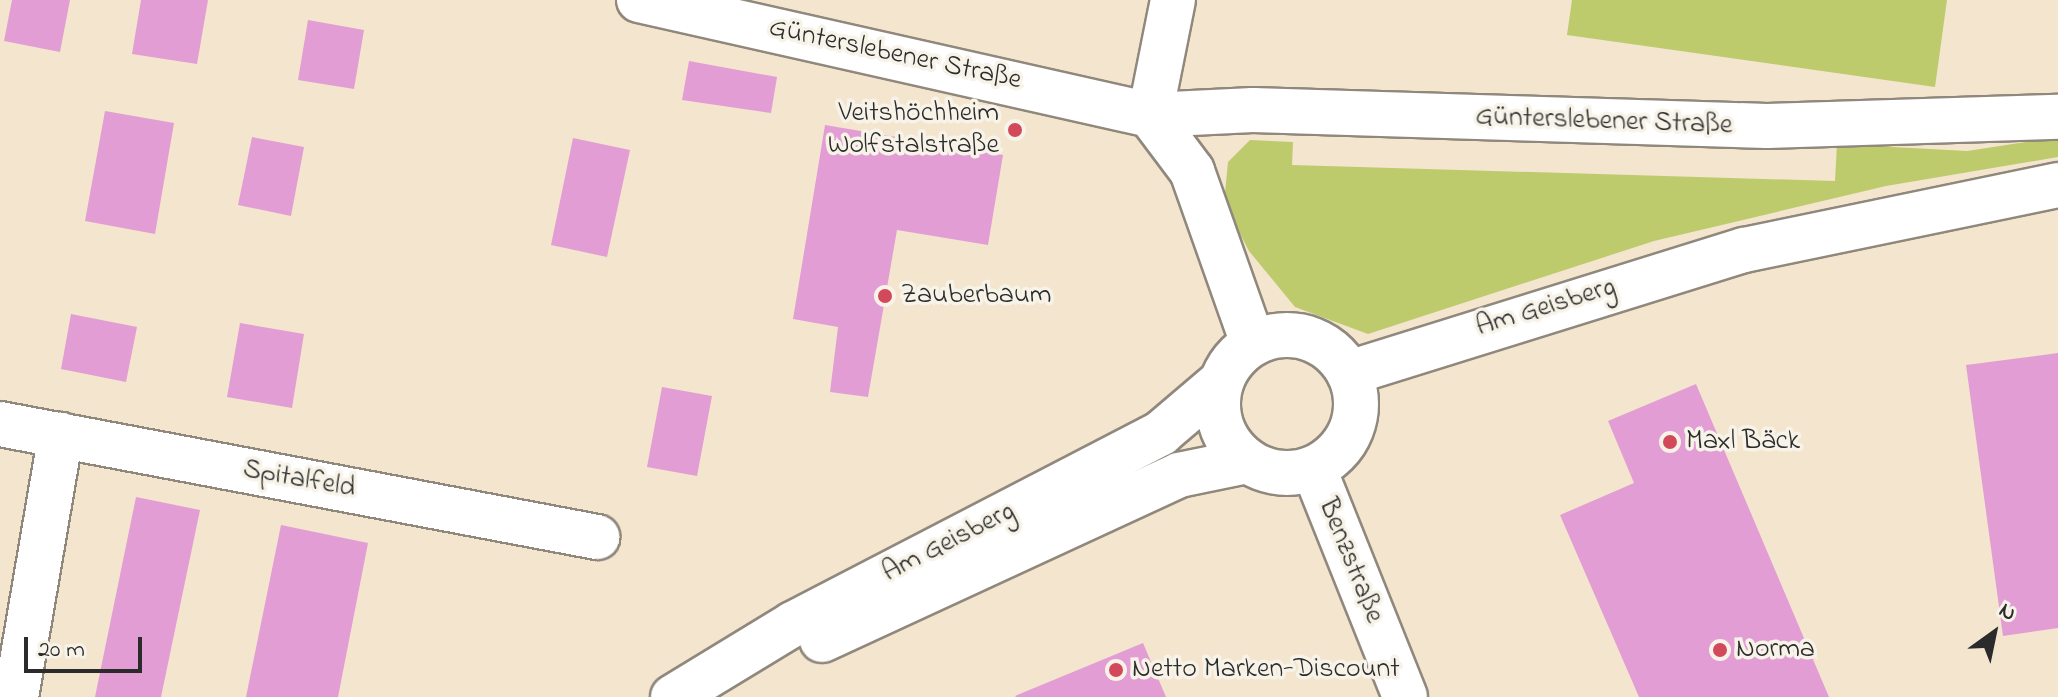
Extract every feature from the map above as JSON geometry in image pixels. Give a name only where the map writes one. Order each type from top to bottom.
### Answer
[{"type":"street","name":"Günterslebener Straße","points":[[639,0],[1150,115],[1253,110],[1767,126],[2058,117]]},
{"type":"street","points":[[1173,0],[1150,115],[1192,171],[1253,343]]},
{"type":"street","name":"Am Geisberg","points":[[1349,373],[1744,250],[2058,185]]},
{"type":"street","points":[[1305,337],[1337,356],[1349,373],[1354,424],[1340,449],[1314,469],[1291,474],[1247,461],[1223,432],[1221,382],[1253,343],[1305,337]]},
{"type":"street","name":"Am Geisberg","points":[[673,697],[793,624],[1161,433],[1221,382]]},
{"type":"street","name":"Spitalfeld","points":[[0,424],[597,537]]},
{"type":"street","points":[[16,697],[61,435]]},
{"type":"street","name":"Am Geisberg","points":[[673,697],[802,650],[1179,475],[1247,461]]},
{"type":"street","name":"Benzstraße","points":[[1314,469],[1405,697]]},
{"type":"green space","points":[[1572,0],[1947,0],[1935,87],[1567,35]]},
{"type":"green space","points":[[2058,137],[2058,157],[1886,186],[1654,241],[1368,334],[1295,307],[1249,251],[1224,203],[1228,162],[1250,140],[1293,142],[1292,165],[1835,181],[1837,144],[1967,151]]},
{"type":"building","points":[[12,0],[70,0],[60,52],[4,41]]},
{"type":"building","points":[[141,0],[208,0],[197,64],[132,54]]},
{"type":"building","points":[[308,20],[364,30],[354,89],[298,80]]},
{"type":"building","points":[[689,61],[777,77],[771,113],[682,100]]},
{"type":"building","points":[[105,111],[174,123],[155,234],[85,221]]},
{"type":"building","points":[[825,125],[1003,155],[988,245],[897,230],[868,397],[830,392],[838,327],[793,319]]},
{"type":"building","points":[[252,137],[304,147],[291,216],[238,205]]},
{"type":"building","points":[[573,138],[630,150],[607,257],[551,245]]},
{"type":"building","points":[[71,314],[137,327],[126,382],[61,369]]},
{"type":"building","points":[[240,323],[304,334],[292,408],[227,397]]},
{"type":"building","points":[[2058,353],[2058,628],[2003,636],[1966,365]]},
{"type":"building","points":[[1696,384],[1829,697],[1639,697],[1560,515],[1634,483],[1608,421]]},
{"type":"building","points":[[662,387],[712,396],[697,476],[647,467]]},
{"type":"building","points":[[136,497],[200,510],[161,697],[95,697]]},
{"type":"building","points":[[281,525],[368,543],[338,697],[246,697]]},
{"type":"building","name":"Netto Marken-Discount","points":[[1143,643],[1166,697],[1015,696]]},
{"type":"place","name":"Veitshöchheim Wolfstalstraße","points":[[1015,130]]},
{"type":"place","name":"Zauberbaum","points":[[885,296]]},
{"type":"place","name":"Maxl Bäck","points":[[1670,442]]},
{"type":"place","name":"Norma","points":[[1720,650]]},
{"type":"place","name":"Netto Marken-Discount","points":[[1116,670]]}]
